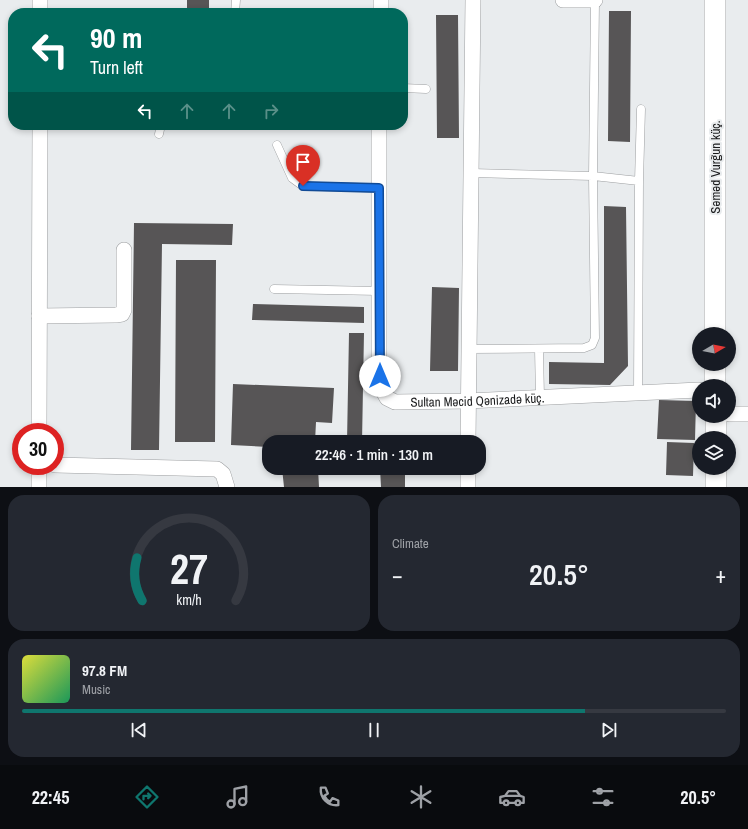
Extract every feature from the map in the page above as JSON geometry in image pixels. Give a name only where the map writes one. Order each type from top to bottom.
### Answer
[{"type":"main road","name":"Səməd Vurğun küç.","points":[[715,0],[715,327]]},
{"type":"main road","points":[[716,475],[716,487]]},
{"type":"street","points":[[468,435],[467,401],[474,0]]},
{"type":"street","points":[[563,0],[595,0]]},
{"type":"street","points":[[39,423],[40,130]]},
{"type":"street","name":"Sultan Məcid Qənizadə küç.","points":[[379,130],[380,376],[382,389],[387,398],[395,402],[467,401],[692,390]]},
{"type":"street","points":[[39,316],[122,314],[124,310],[124,250]]},
{"type":"street","points":[[736,414],[748,414]]},
{"type":"street","points":[[64,465],[217,469],[223,474],[227,487]]},
{"type":"street","points":[[39,475],[39,487]]},
{"type":"street","points":[[468,475],[468,487]]},
{"type":"lane","points":[[469,349],[584,348],[592,345],[595,338],[593,176],[595,0]]},
{"type":"lane","points":[[408,88],[426,89]]},
{"type":"lane","points":[[638,392],[639,181],[641,109]]},
{"type":"lane","points":[[159,134],[160,130]]},
{"type":"lane","points":[[277,145],[292,178],[303,186],[379,188]]},
{"type":"lane","points":[[472,173],[593,176],[639,181]]},
{"type":"lane","points":[[274,289],[379,291]]},
{"type":"lane","points":[[539,349],[540,398]]},
{"type":"building","points":[[187,0],[209,0],[209,8],[187,8]]},
{"type":"building","points":[[609,11],[631,11],[630,142],[608,141]]},
{"type":"building","points":[[436,15],[458,15],[459,138],[437,138]]},
{"type":"building","points":[[604,206],[626,207],[628,366],[610,385],[549,384],[549,362],[604,363]]},
{"type":"building","points":[[134,223],[233,224],[232,245],[162,244],[159,450],[131,450]]},
{"type":"building","points":[[176,260],[216,260],[215,442],[175,442]]},
{"type":"building","points":[[432,287],[459,288],[458,371],[430,371]]},
{"type":"building","points":[[253,304],[364,307],[364,323],[252,320]]},
{"type":"building","points":[[349,333],[364,333],[362,435],[347,435]]},
{"type":"building","points":[[233,384],[334,388],[332,423],[316,422],[315,435],[262,435],[262,447],[231,445]]},
{"type":"building","points":[[659,400],[692,401],[692,423],[695,423],[695,431],[692,431],[692,440],[657,439]]},
{"type":"building","points":[[667,442],[692,443],[693,476],[666,475]]},
{"type":"building","points":[[283,475],[318,475],[319,487],[284,487]]},
{"type":"building","points":[[380,475],[405,475],[405,487],[381,487]]},
{"type":"route","points":[[303,186],[379,188],[380,376]]}]
